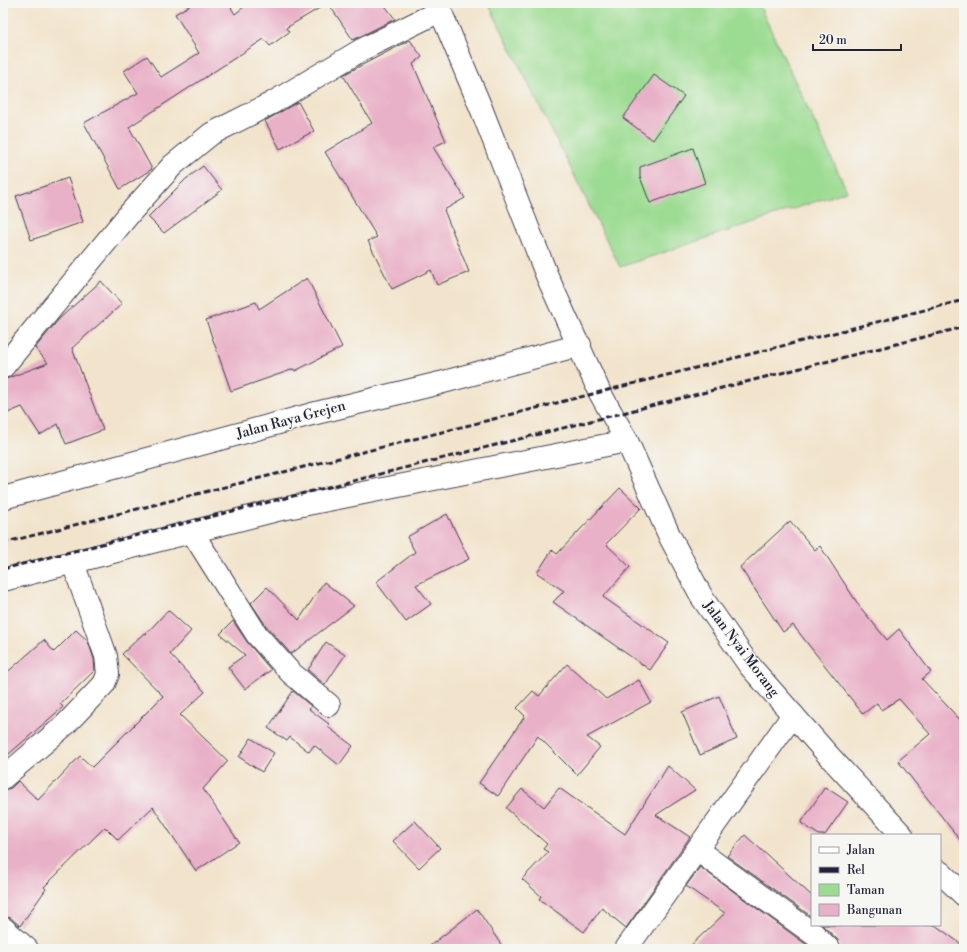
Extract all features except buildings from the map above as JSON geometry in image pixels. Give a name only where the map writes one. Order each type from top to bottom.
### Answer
[{"type":"street","name":"Jalan Nyai Morang","points":[[438,7],[481,108],[547,276],[580,345],[600,393],[627,441],[670,537],[703,599],[750,665],[793,715],[901,834]]},
{"type":"street","points":[[3,367],[130,213],[173,165],[211,134],[272,103],[438,7]]},
{"type":"street","name":"Jalan Raya Grejen","points":[[3,498],[312,414],[440,383],[580,345]]},
{"type":"street","points":[[3,580],[277,510],[627,441]]},
{"type":"street","points":[[192,532],[257,635],[290,672],[329,705]]},
{"type":"street","points":[[3,778],[65,725],[99,690],[108,674],[106,656],[72,563]]},
{"type":"street","points":[[626,949],[793,715]]},
{"type":"street","points":[[697,850],[815,935],[829,949]]},
{"type":"street","points":[[941,873],[964,894]]},
{"type":"street","points":[[3,928],[28,949]]},
{"type":"green space","points":[[488,3],[758,3],[847,191],[620,267]]},
{"type":"railway","points":[[3,543],[964,300]]},
{"type":"railway","points":[[3,569],[964,327]]}]
